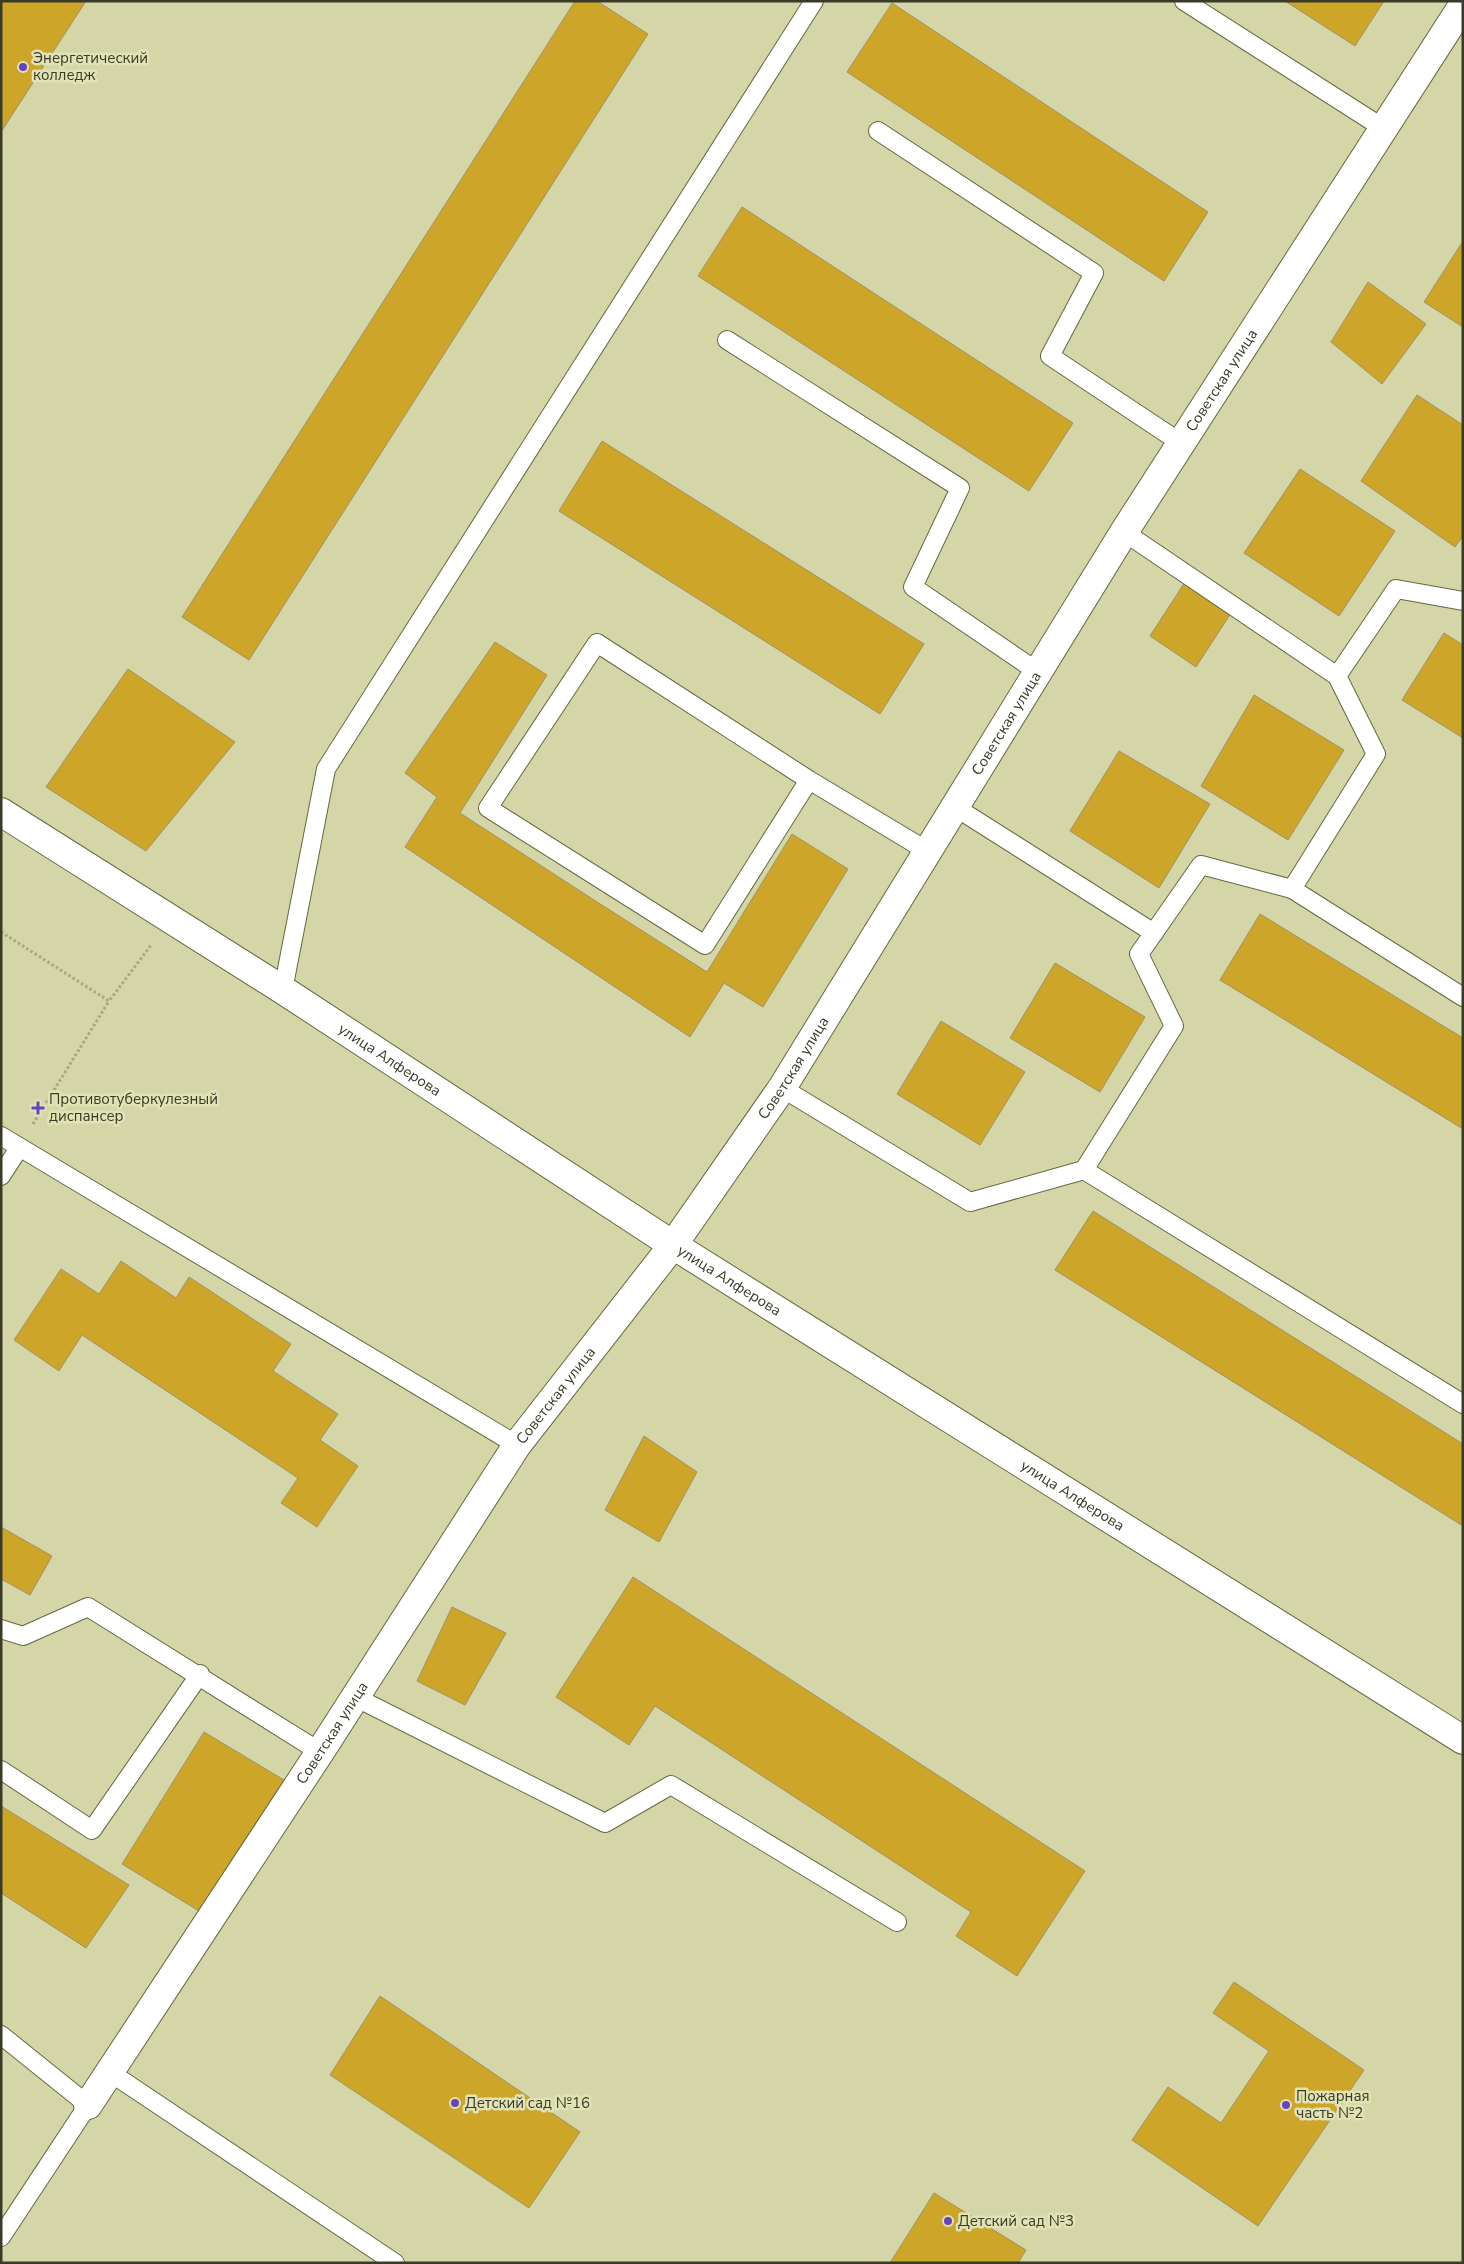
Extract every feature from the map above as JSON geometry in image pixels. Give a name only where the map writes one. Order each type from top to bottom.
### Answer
[{"type":"street","name":"Советская улица","points":[[88,2105],[111,2073],[320,1752],[517,1445],[673,1244],[782,1088],[929,852],[1124,532],[1463,5]]},
{"type":"street","name":"улица Алферова","points":[[1,812],[171,918],[673,1244],[1463,1740]]},
{"type":"lane","points":[[283,990],[326,770],[814,1]]},
{"type":"lane","points":[[1184,1],[1383,128]]},
{"type":"lane","points":[[878,132],[1094,273],[1050,356],[1182,443]]},
{"type":"lane","points":[[727,340],[960,488],[913,586],[1038,672]]},
{"type":"lane","points":[[1124,532],[1336,676],[1376,754],[1292,889]]},
{"type":"lane","points":[[1336,676],[1396,589],[1463,601]]},
{"type":"lane","points":[[809,780],[705,946],[488,808],[597,643],[809,780],[929,852]]},
{"type":"lane","points":[[955,807],[1154,933]]},
{"type":"lane","points":[[782,1088],[970,1202],[1084,1170],[1174,1026],[1139,954],[1201,865],[1292,889],[1463,997]]},
{"type":"lane","points":[[1,1136],[517,1445]]},
{"type":"lane","points":[[1,1176],[19,1148]]},
{"type":"lane","points":[[1084,1170],[1463,1404]]},
{"type":"lane","points":[[1,1629],[23,1636],[88,1607],[200,1674],[320,1752]]},
{"type":"lane","points":[[1,1770],[92,1830],[200,1674]]},
{"type":"lane","points":[[355,1697],[605,1823],[671,1785],[897,1922]]},
{"type":"lane","points":[[1,2035],[88,2105],[1,2237]]},
{"type":"lane","points":[[111,2073],[395,2263]]},
{"type":"path","points":[[19,1148],[109,1001],[171,918]]},
{"type":"path","points":[[1,932],[109,1001]]},
{"type":"building","name":"Энергетический колледж","points":[[1,1],[86,1],[1,132]]},
{"type":"building","points":[[575,1],[597,1],[648,34],[249,660],[182,617]]},
{"type":"building","points":[[1285,1],[1384,1],[1355,46]]},
{"type":"building","points":[[892,3],[1208,212],[1164,281],[847,72]]},
{"type":"building","points":[[742,207],[1073,423],[1029,491],[698,276]]},
{"type":"building","points":[[1463,241],[1463,327],[1424,302]]},
{"type":"building","points":[[1368,282],[1426,324],[1382,384],[1331,342]]},
{"type":"building","points":[[1417,395],[1463,425],[1463,536],[1455,547],[1361,481]]},
{"type":"building","points":[[602,441],[924,644],[880,714],[559,511]]},
{"type":"building","points":[[1300,469],[1395,531],[1339,616],[1244,553]]},
{"type":"building","points":[[1187,579],[1233,610],[1196,667],[1150,636]]},
{"type":"building","points":[[1444,633],[1463,645],[1463,738],[1402,700]]},
{"type":"building","points":[[495,642],[547,675],[460,813],[594,900],[707,972],[792,834],[848,869],[763,1007],[724,983],[690,1037],[405,847],[437,797],[405,773]]},
{"type":"building","points":[[128,669],[235,742],[146,851],[46,787]]},
{"type":"building","points":[[1254,695],[1344,750],[1288,840],[1201,786]]},
{"type":"building","points":[[1119,751],[1210,804],[1159,888],[1070,831]]},
{"type":"building","points":[[1260,914],[1463,1038],[1463,1129],[1220,980]]},
{"type":"building","points":[[1055,963],[1145,1017],[1100,1092],[1010,1038]]},
{"type":"building","points":[[941,1021],[1025,1072],[980,1145],[897,1094]]},
{"type":"building","points":[[1093,1211],[1463,1444],[1463,1526],[1055,1270]]},
{"type":"building","points":[[121,1261],[176,1298],[189,1277],[291,1344],[273,1371],[338,1414],[320,1440],[358,1466],[317,1527],[281,1503],[298,1478],[82,1335],[59,1371],[14,1340],[61,1269],[99,1294]]},
{"type":"building","points":[[644,1436],[697,1472],[659,1542],[605,1510]]},
{"type":"building","points":[[1,1527],[52,1556],[30,1595],[1,1579]]},
{"type":"building","points":[[633,1577],[1085,1871],[1017,1976],[956,1936],[971,1912],[655,1706],[629,1745],[556,1697]]},
{"type":"building","points":[[452,1607],[506,1633],[465,1705],[417,1681]]},
{"type":"building","points":[[204,1732],[284,1780],[199,1911],[122,1864]]},
{"type":"building","points":[[1,1806],[129,1885],[86,1948],[1,1893]]},
{"type":"building","name":"Пожарная часть №2","points":[[1234,1982],[1364,2070],[1258,2226],[1132,2140],[1168,2087],[1221,2123],[1269,2051],[1213,2013]]},
{"type":"building","name":"Детский сад №16","points":[[380,1996],[580,2132],[529,2208],[330,2075]]},
{"type":"building","name":"Детский сад №3","points":[[934,2193],[1026,2250],[1018,2263],[890,2263]]},
{"type":"place","name":"Энергетический колледж","points":[[23,67]]},
{"type":"place","name":"Противотуберкулезный диспансер","points":[[38,1108]]},
{"type":"place","name":"Детский сад №16","points":[[455,2103]]},
{"type":"place","name":"Пожарная часть №2","points":[[1286,2105]]},
{"type":"place","name":"Детский сад №3","points":[[948,2221]]}]
